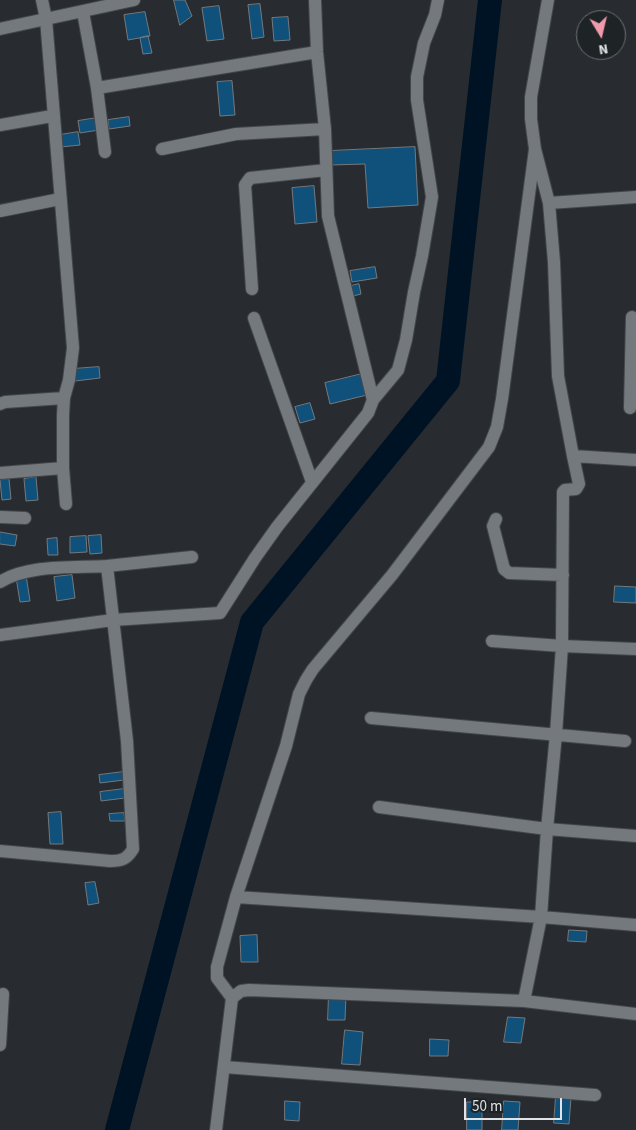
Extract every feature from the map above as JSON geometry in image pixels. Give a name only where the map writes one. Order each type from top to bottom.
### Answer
[{"type":"street","points":[[42,0],[46,19],[52,116],[73,348],[69,380],[64,398],[63,468],[66,504]]},
{"type":"street","points":[[0,30],[134,0]]},
{"type":"street","points":[[315,0],[317,52],[325,129],[328,216],[373,400]]},
{"type":"street","points":[[0,635],[113,620],[220,613],[255,558],[312,482],[363,419],[373,400],[398,370],[406,340],[432,197],[417,100],[417,77],[424,43],[435,15],[438,0]]},
{"type":"street","points":[[524,1001],[541,917],[556,734],[562,646],[563,492],[576,489],[579,484],[558,376],[554,262],[549,203],[535,149],[531,119],[531,97],[548,0]]},
{"type":"street","points":[[83,12],[97,88],[105,152]]},
{"type":"street","points":[[97,88],[317,52]]},
{"type":"street","points":[[0,125],[52,116]]},
{"type":"street","points":[[162,149],[236,134],[325,129]]},
{"type":"street","points":[[232,998],[219,983],[216,973],[236,897],[286,746],[299,694],[306,680],[392,574],[489,448],[497,427],[535,149]]},
{"type":"street","points":[[252,289],[244,185],[250,178],[326,170]]},
{"type":"street","points":[[549,203],[636,197]]},
{"type":"street","points":[[0,211],[60,199]]},
{"type":"street","points":[[630,408],[633,357],[632,317]]},
{"type":"street","points":[[254,318],[312,482]]},
{"type":"street","points":[[0,404],[5,402],[64,398]]},
{"type":"street","points":[[573,456],[636,460]]},
{"type":"street","points":[[0,473],[63,468]]},
{"type":"street","points":[[0,518],[25,518]]},
{"type":"street","points":[[496,519],[493,526],[504,569],[509,573],[563,575]]},
{"type":"street","points":[[0,582],[8,577],[31,570],[107,566],[192,558]]},
{"type":"street","points":[[0,851],[120,861],[129,856],[133,849],[127,742],[107,566]]},
{"type":"street","points":[[492,641],[636,649]]},
{"type":"street","points":[[371,718],[625,741]]},
{"type":"street","points":[[379,807],[547,830],[636,836]]},
{"type":"street","points":[[236,897],[636,925]]},
{"type":"street","points":[[216,1130],[232,998],[241,991],[524,1001],[636,1014]]},
{"type":"street","points":[[0,1045],[3,994]]},
{"type":"street","points":[[224,1067],[595,1095]]},
{"type":"building","points":[[174,0],[185,0],[192,16],[180,25]]},
{"type":"building","points":[[260,4],[264,37],[252,39],[248,5]]},
{"type":"building","points":[[219,6],[224,39],[207,41],[202,8]]},
{"type":"building","points":[[145,12],[150,36],[128,40],[124,15]]},
{"type":"building","points":[[288,17],[290,40],[274,41],[272,18]]},
{"type":"building","points":[[148,36],[152,53],[143,54],[140,38]]},
{"type":"building","points":[[232,81],[235,115],[220,116],[217,82]]},
{"type":"building","points":[[129,117],[130,126],[109,129],[108,120]]},
{"type":"building","points":[[97,118],[99,130],[80,133],[78,121]]},
{"type":"building","points":[[78,132],[80,145],[61,147],[60,135]]},
{"type":"building","points":[[415,147],[418,205],[368,208],[365,164],[331,165],[330,151]]},
{"type":"building","points":[[314,186],[317,222],[295,224],[292,188]]},
{"type":"building","points":[[375,267],[377,278],[352,282],[350,271]]},
{"type":"building","points":[[359,284],[361,294],[353,296],[351,286]]},
{"type":"building","points":[[99,367],[100,378],[75,381],[73,369]]},
{"type":"building","points":[[362,374],[367,395],[330,404],[325,383]]},
{"type":"building","points":[[310,403],[315,419],[300,423],[295,407]]},
{"type":"building","points":[[36,477],[38,500],[26,501],[24,479]]},
{"type":"building","points":[[9,479],[11,499],[2,500],[0,480]]},
{"type":"building","points":[[0,532],[17,535],[15,546],[0,544]]},
{"type":"building","points":[[101,535],[102,553],[90,554],[88,536]]},
{"type":"building","points":[[86,536],[87,552],[70,553],[70,537]]},
{"type":"building","points":[[57,538],[58,555],[48,555],[47,539]]},
{"type":"building","points":[[26,575],[30,601],[20,602],[16,577]]},
{"type":"building","points":[[72,575],[75,598],[57,601],[54,577]]},
{"type":"building","points":[[615,586],[636,587],[636,603],[614,602]]},
{"type":"building","points":[[123,772],[124,780],[100,783],[99,775]]},
{"type":"building","points":[[124,789],[125,798],[101,801],[100,792]]},
{"type":"building","points":[[61,812],[63,844],[50,844],[48,813]]},
{"type":"building","points":[[124,813],[125,821],[110,821],[109,814]]},
{"type":"building","points":[[95,882],[99,903],[88,905],[85,883]]},
{"type":"building","points":[[569,930],[587,931],[586,942],[568,941]]},
{"type":"building","points":[[257,935],[258,962],[241,962],[240,936]]},
{"type":"building","points":[[329,994],[346,995],[345,1020],[328,1020]]},
{"type":"building","points":[[508,1017],[525,1018],[521,1043],[504,1042]]},
{"type":"building","points":[[345,1030],[363,1032],[360,1065],[342,1064]]},
{"type":"building","points":[[430,1039],[449,1040],[448,1056],[430,1056]]},
{"type":"building","points":[[556,1097],[571,1098],[569,1124],[554,1123]]},
{"type":"building","points":[[285,1101],[300,1102],[299,1121],[285,1120]]},
{"type":"building","points":[[504,1101],[520,1102],[518,1130],[502,1130]]},
{"type":"building","points":[[467,1102],[482,1102],[482,1130],[467,1130]]},
{"type":"waterway","points":[[117,1130],[252,622],[448,381],[490,0]]}]
